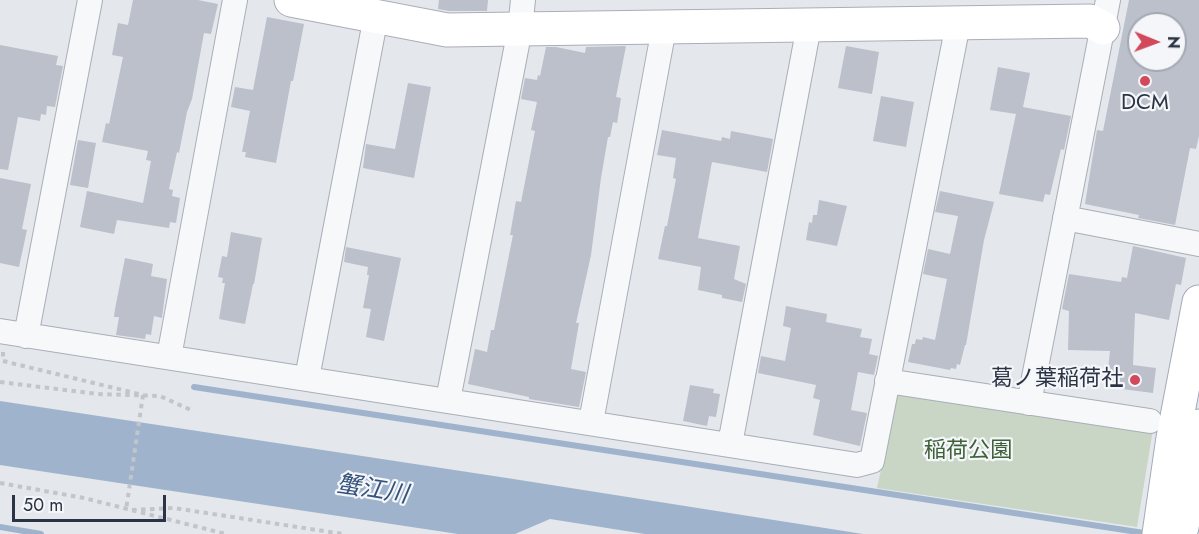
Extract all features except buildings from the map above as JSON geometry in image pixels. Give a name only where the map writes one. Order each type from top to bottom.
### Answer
[{"type":"street","points":[[26,336],[90,0]]},
{"type":"street","points":[[169,357],[235,0]]},
{"type":"street","points":[[291,0],[447,30],[521,15],[664,28],[1090,21],[1106,14]]},
{"type":"street","points":[[1029,403],[1106,14]]},
{"type":"street","points":[[448,400],[521,15]]},
{"type":"street","points":[[308,378],[376,16]]},
{"type":"street","points":[[1,331],[858,465],[872,461],[958,24]]},
{"type":"street","points":[[730,444],[809,26]]},
{"type":"street","points":[[591,422],[664,28]]},
{"type":"street","points":[[1065,218],[1199,244]]},
{"type":"street","points":[[1159,534],[1173,438],[1199,302]]},
{"type":"street","points":[[887,381],[1150,421]]},
{"type":"street","points":[[1181,534],[1199,426]]},
{"type":"path","points":[[1,331],[3,361],[143,395]]},
{"type":"path","points":[[0,382],[98,394],[160,396],[193,411]]},
{"type":"path","points":[[126,510],[143,395]]},
{"type":"path","points":[[0,483],[84,498],[226,534]]},
{"type":"path","points":[[126,510],[174,508],[343,534]]},
{"type":"green space","name":"稲荷公園","points":[[905,392],[1153,429],[1137,527],[877,488],[897,396]]},
{"type":"water","name":"蟹江川","points":[[0,401],[863,534],[645,534],[550,519],[515,534],[458,534],[0,465]]},
{"type":"waterway","points":[[194,387],[1144,533]]},
{"type":"waterway","points":[[0,527],[41,534]]},
{"type":"place","name":"DCM","points":[[1145,81]]},
{"type":"place","name":"葛ノ葉稲荷社","points":[[1135,380]]}]
